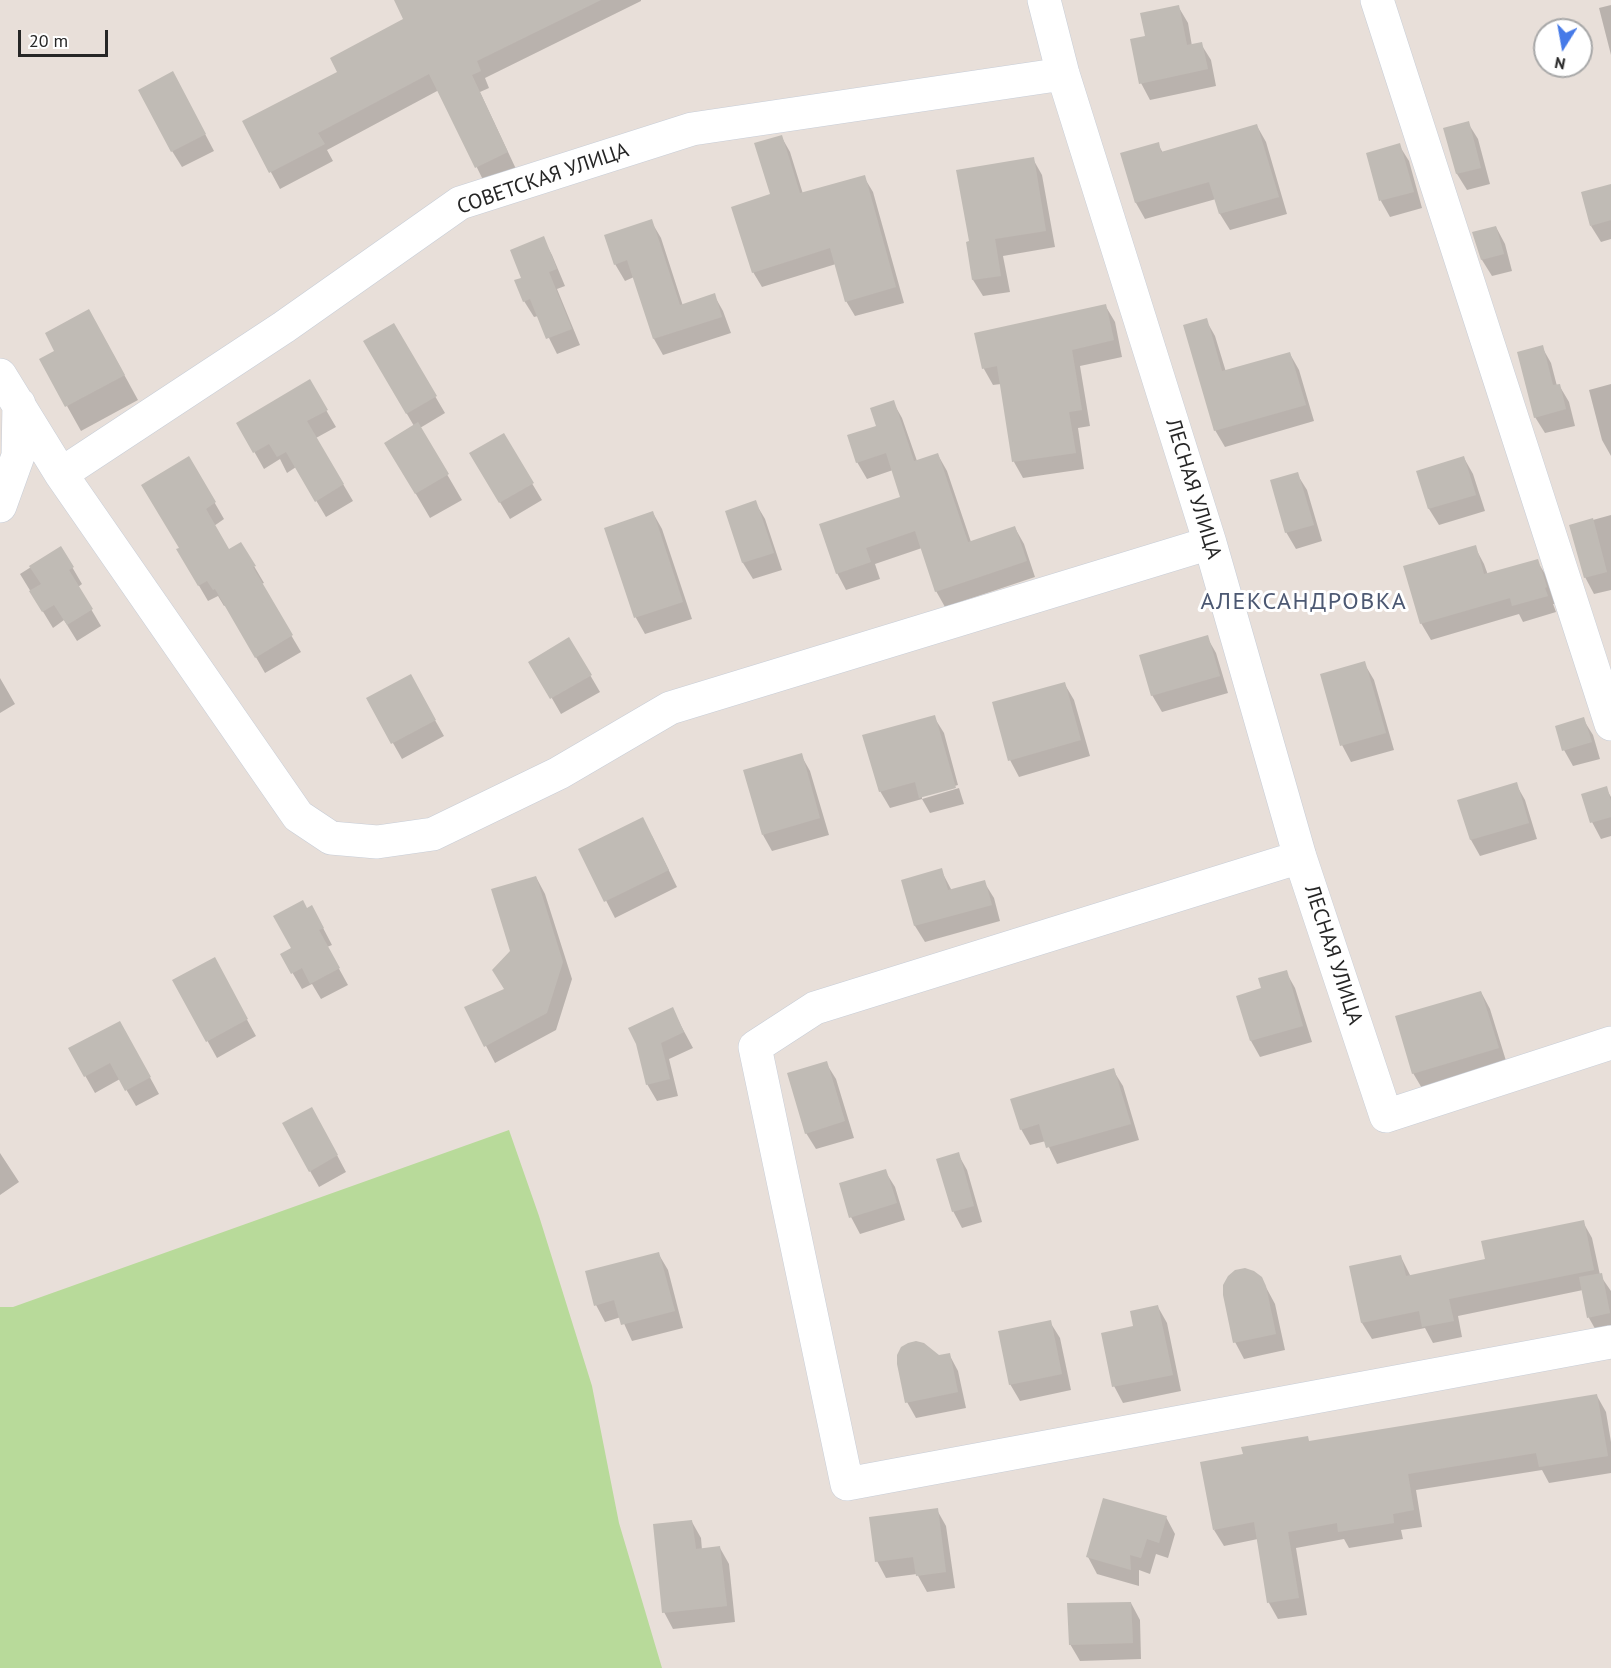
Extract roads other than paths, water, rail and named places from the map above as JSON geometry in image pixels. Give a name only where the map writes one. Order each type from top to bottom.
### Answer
[{"type":"street","name":"ЛЕСНАЯ УЛИЦА","points":[[1044,0],[1063,74],[1210,543],[1300,857],[1386,1116],[1611,1042]]},
{"type":"street","points":[[1377,0],[1611,724]]},
{"type":"street","name":"СОВЕТСКАЯ УЛИЦА","points":[[62,474],[284,327],[460,203],[692,129],[1063,74]]},
{"type":"street","points":[[0,375],[62,474],[298,816],[332,838],[377,842],[433,834],[559,773],[670,708],[1210,543]]},
{"type":"street","points":[[0,506],[18,456],[19,404]]},
{"type":"street","points":[[1300,857],[815,1008],[754,1047],[847,1484],[1611,1342]]},
{"type":"district","name":"АЛЕКСАНДРОВКА","points":[[1304,602]]}]
